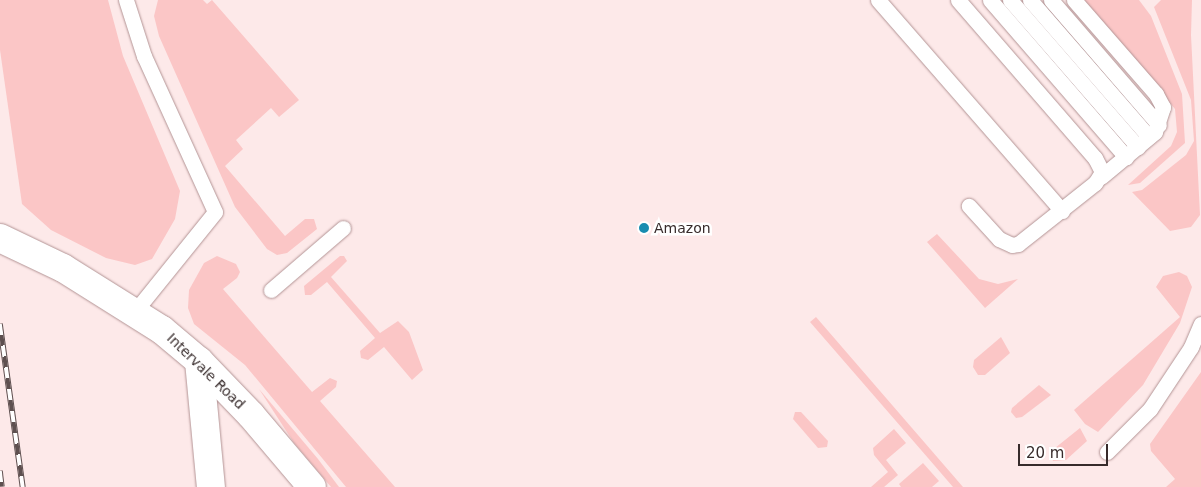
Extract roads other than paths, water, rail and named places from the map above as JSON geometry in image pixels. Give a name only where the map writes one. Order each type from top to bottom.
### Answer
[{"type":"main road","name":"Intervale Road","points":[[0,238],[63,268],[135,311],[199,361],[251,415],[312,487]]},
{"type":"main road","points":[[199,361],[211,487]]},
{"type":"lane","points":[[126,0],[144,56],[215,212],[135,311]]},
{"type":"lane","points":[[878,0],[1062,211]]},
{"type":"lane","points":[[958,0],[1095,158],[1101,166],[1101,177]]},
{"type":"lane","points":[[990,0],[1126,157]]},
{"type":"lane","points":[[1010,0],[1143,142]]},
{"type":"lane","points":[[1030,0],[1143,142]]},
{"type":"lane","points":[[1051,0],[1159,125]]},
{"type":"lane","points":[[969,206],[999,239],[1012,245],[1025,242],[1126,157],[1159,125],[1163,114],[1161,101],[1074,0]]},
{"type":"lane","points":[[271,290],[343,228]]},
{"type":"lane","points":[[1107,452],[1150,409],[1191,347],[1201,324]]},
{"type":"railway","points":[[0,324],[23,487]]},
{"type":"railway","points":[[0,471],[2,487]]},
{"type":"place","name":"Amazon","points":[[644,228]]}]
